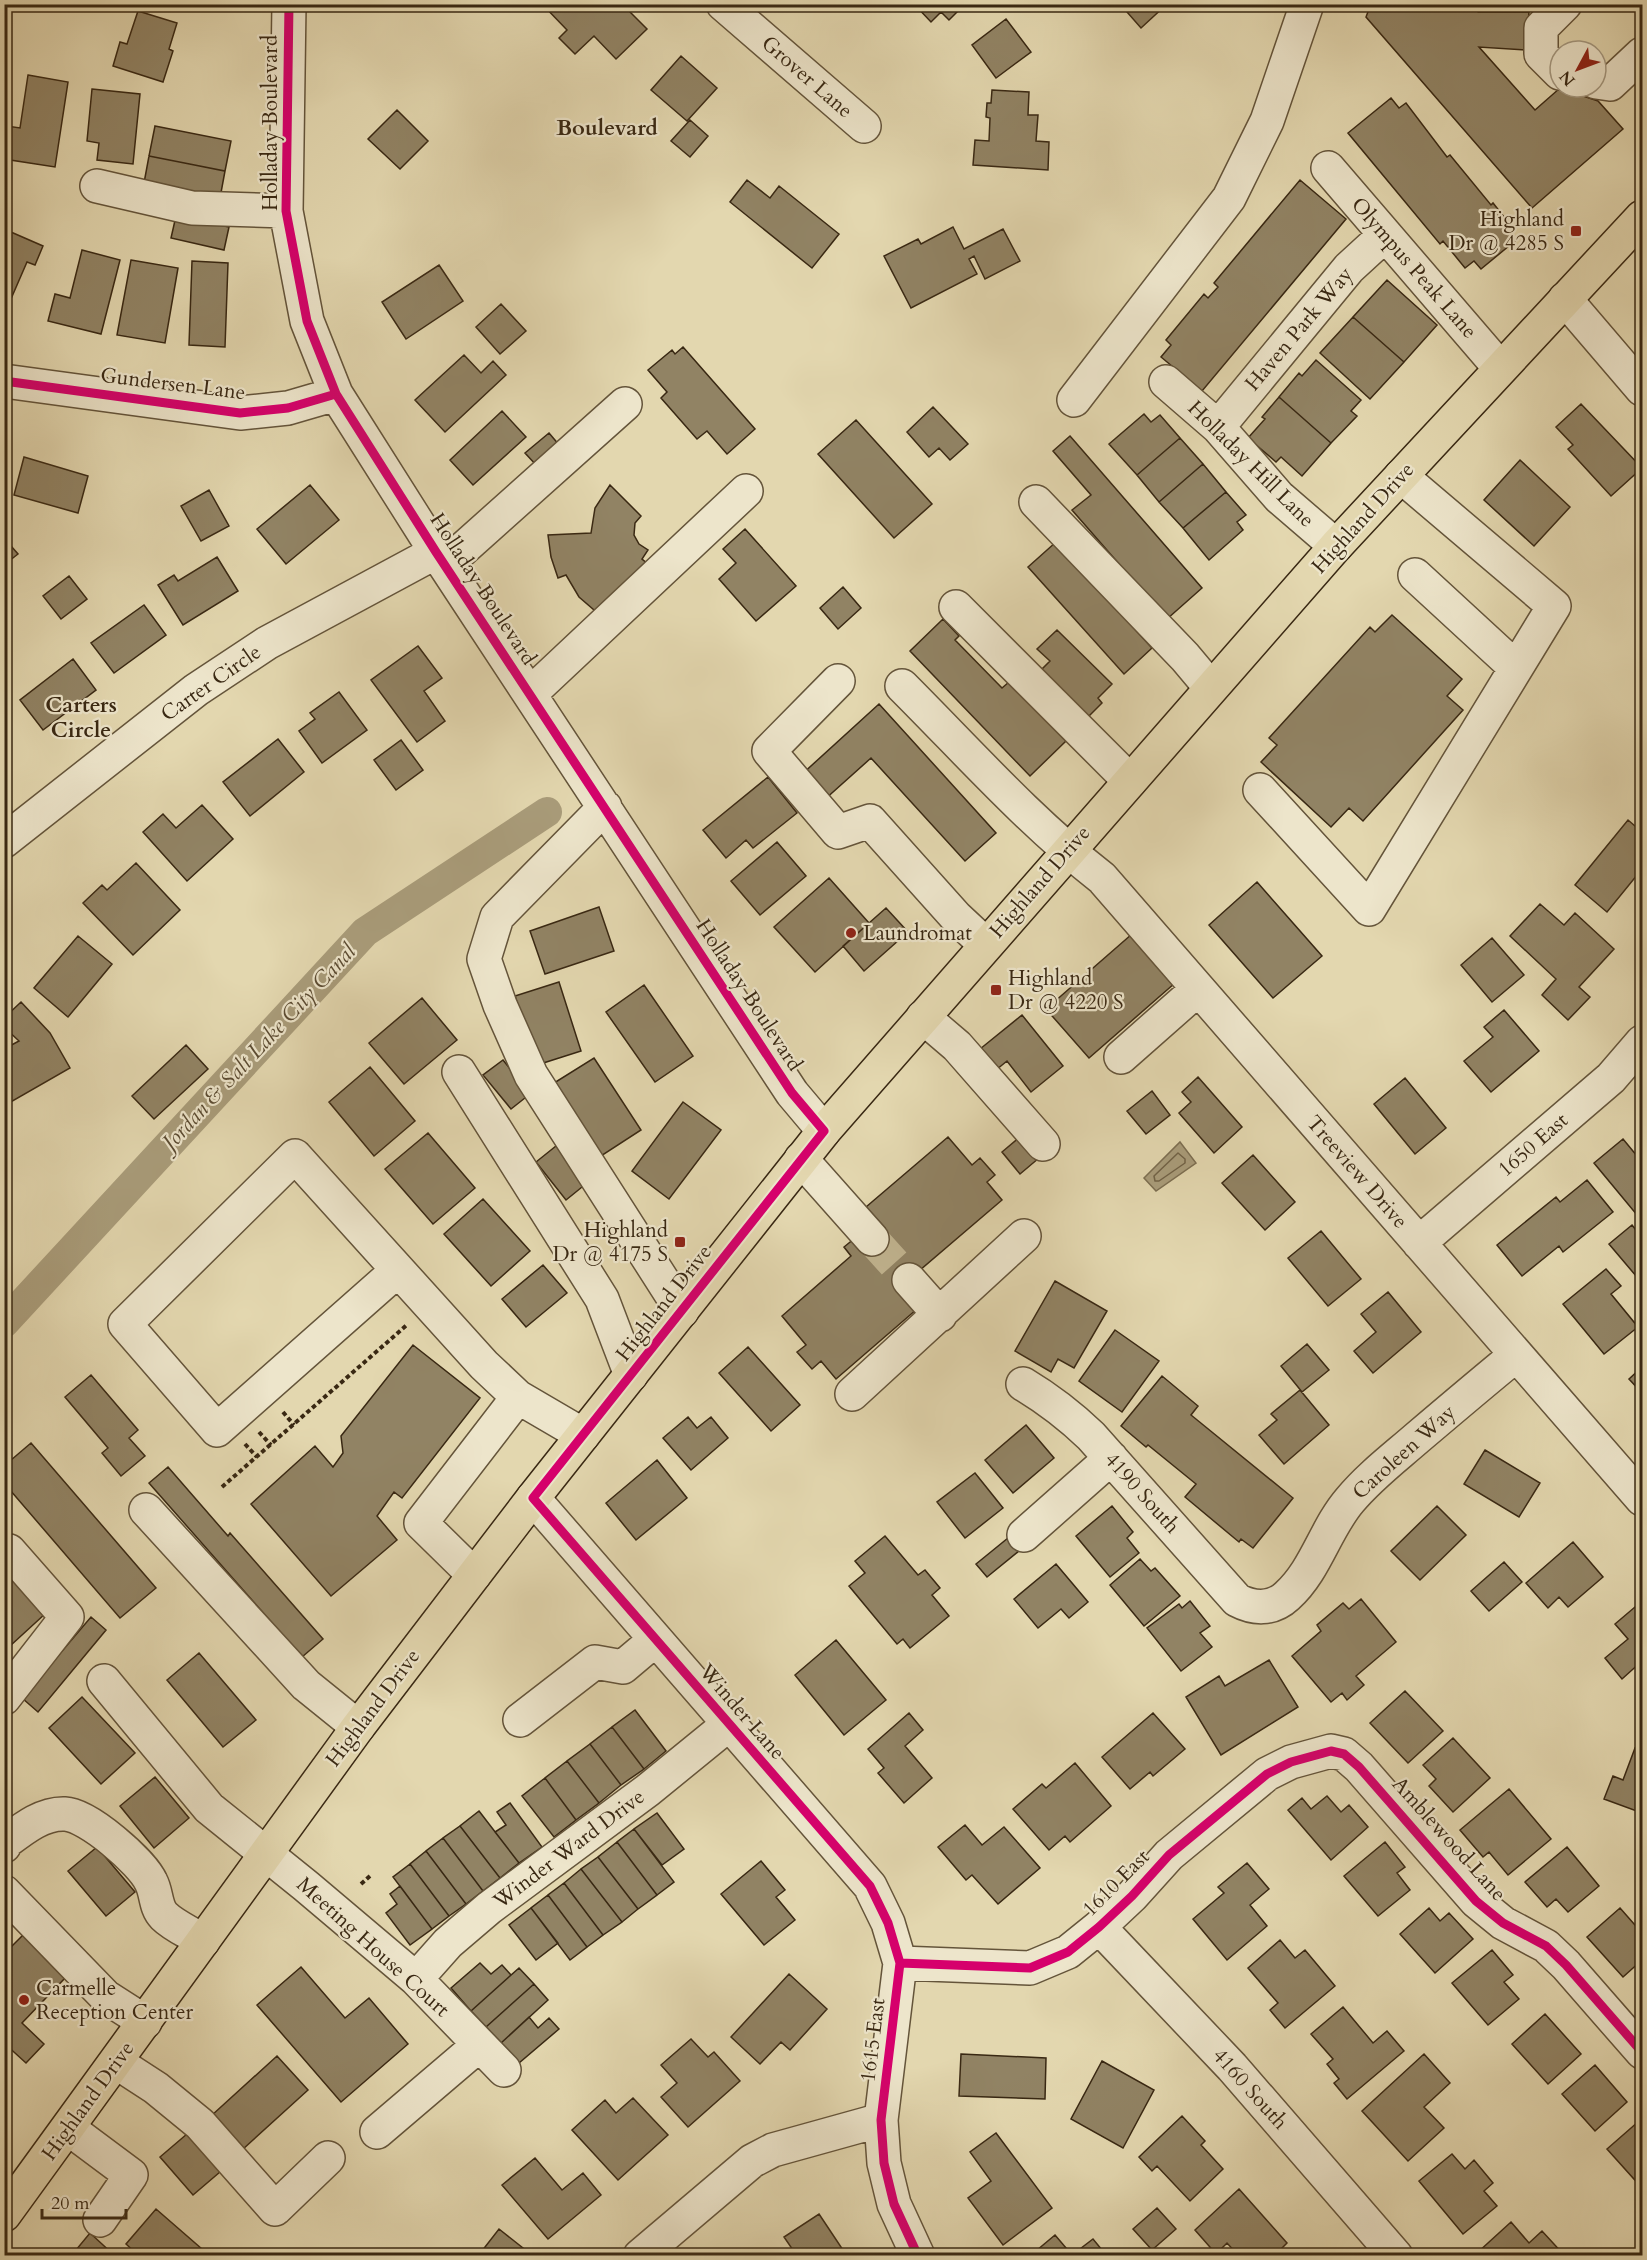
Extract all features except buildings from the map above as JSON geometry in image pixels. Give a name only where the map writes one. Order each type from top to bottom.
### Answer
[{"type":"main road","name":"Highland Drive","points":[[4,2215],[358,1727],[533,1498],[801,1159],[1067,851],[1336,546],[1642,217]]},
{"type":"street","name":"Holladay Boulevard","points":[[289,4],[286,212],[307,321],[336,394],[440,559],[792,1093],[824,1131]]},
{"type":"street","name":"Grover Lane","points":[[723,4],[864,126]]},
{"type":"street","points":[[1074,400],[1229,198],[1267,121],[1307,4]]},
{"type":"street","points":[[1548,60],[1542,54],[1541,28],[1565,4]]},
{"type":"street","points":[[1608,84],[1642,54]]},
{"type":"street","name":"Olympus Peak Lane","points":[[1328,168],[1500,368]]},
{"type":"street","points":[[97,186],[192,208],[286,212]]},
{"type":"street","name":"Haven Park Way","points":[[1218,427],[1349,268],[1385,235]]},
{"type":"street","points":[[1564,299],[1642,389]]},
{"type":"street","name":"Gundersen Lane","points":[[4,381],[240,413],[288,408],[336,394]]},
{"type":"street","name":"Holladay Hill Lane","points":[[1166,382],[1218,427],[1279,497],[1336,546]]},
{"type":"street","name":"Carter Circle","points":[[4,841],[196,690],[267,643],[440,559],[626,404]]},
{"type":"street","points":[[1260,790],[1369,909],[1554,606],[1401,476]]},
{"type":"street","points":[[530,694],[746,491]]},
{"type":"street","points":[[1036,502],[1211,688]]},
{"type":"street","points":[[1414,575],[1516,668]]},
{"type":"street","points":[[956,607],[1130,781]]},
{"type":"street","points":[[838,681],[769,751],[838,832],[870,821],[956,917],[986,945]]},
{"type":"street","name":"Treeview Drive","points":[[902,686],[1067,851],[1102,879],[1642,1499]]},
{"type":"street","points":[[605,807],[496,917],[484,959],[500,1005],[531,1075],[682,1311]]},
{"type":"street","points":[[1121,1057],[1198,989]]},
{"type":"street","points":[[923,1017],[957,1046],[1043,1144]]},
{"type":"street","name":"1650 East","points":[[1419,1243],[1611,1078],[1642,1042]]},
{"type":"street","points":[[459,1072],[602,1299],[631,1375]]},
{"type":"street","points":[[398,1270],[217,1430],[125,1324],[295,1156],[484,1365],[518,1396],[583,1435]]},
{"type":"street","points":[[801,1159],[872,1239]]},
{"type":"street","points":[[852,1394],[1024,1236]]},
{"type":"street","points":[[909,1280],[940,1315]]},
{"type":"street","name":"Caroleen Way","points":[[1257,1607],[1274,1605],[1287,1597],[1306,1573],[1334,1520],[1350,1500],[1375,1474],[1516,1355]]},
{"type":"street","name":"4190 South","points":[[1023,1384],[1068,1414],[1111,1458],[1227,1590],[1237,1599],[1257,1607]]},
{"type":"street","points":[[474,1575],[421,1523],[518,1396]]},
{"type":"street","points":[[1024,1535],[1111,1458]]},
{"type":"street","name":"Winder Lane","points":[[533,1498],[870,1886],[888,1923],[900,1963]]},
{"type":"street","points":[[146,1510],[306,1685],[358,1727]]},
{"type":"street","points":[[4,1698],[67,1617],[9,1551]]},
{"type":"street","points":[[520,1720],[595,1662],[623,1667],[655,1640]]},
{"type":"street","name":"Meeting House Court","points":[[104,1681],[209,1808],[416,1979],[504,2070]]},
{"type":"street","name":"Winder Ward Drive","points":[[416,1979],[448,1943],[489,1908],[648,1790],[729,1724]]},
{"type":"street","name":"1610 East","points":[[900,1963],[1030,1968],[1068,1952],[1100,1927],[1169,1855],[1245,1790],[1267,1774],[1291,1762],[1331,1751]]},
{"type":"street","name":"Amblewood Lane","points":[[1331,1751],[1344,1754],[1359,1767],[1489,1913],[1546,1946],[1566,1965],[1642,2052]]},
{"type":"street","points":[[4,1846],[7,1841],[40,1819],[66,1814],[88,1823],[103,1832],[134,1861],[151,1881],[158,1908],[165,1917],[203,1941]]},
{"type":"street","points":[[4,1892],[106,1997],[145,2022]]},
{"type":"street","name":"4160 South","points":[[1100,1927],[1232,2067],[1396,2256]]},
{"type":"street","name":"1615 East","points":[[881,2120],[900,1963]]},
{"type":"street","points":[[377,2132],[479,2046]]},
{"type":"street","points":[[116,2062],[156,2088],[200,2124],[275,2209],[328,2158]]},
{"type":"street","points":[[647,2250],[752,2161],[773,2150],[881,2120],[884,2163],[894,2204],[918,2256]]},
{"type":"street","points":[[68,2128],[131,2175],[100,2220]]},
{"type":"path","points":[[222,1487],[411,1321]]},
{"type":"path","points":[[361,1884],[370,1876]]},
{"type":"water","points":[[1180,1142],[1196,1163],[1156,1191],[1144,1178]]},
{"type":"waterway","name":"Jordan & Salt Lake City Canal","points":[[4,1323],[365,932],[547,812]]},
{"type":"tunnel","points":[[872,1239],[909,1280]]},
{"type":"cycle path","points":[[289,4],[286,211],[307,321],[336,394],[436,552],[792,1093],[824,1131],[533,1498],[870,1886],[888,1923],[900,1963],[881,2120],[884,2163],[894,2204],[918,2256]]},
{"type":"cycle path","points":[[4,381],[240,413],[288,408],[336,394]]},
{"type":"cycle path","points":[[900,1963],[1030,1968],[1068,1952],[1132,1896],[1169,1855],[1267,1774],[1291,1762],[1331,1751],[1344,1754],[1359,1767],[1476,1901],[1503,1923],[1546,1946],[1566,1965],[1642,2052]]},
{"type":"place","name":"Highland Dr @ 4285 S","points":[[1576,231]]},
{"type":"place","name":"Laundromat","points":[[851,933]]},
{"type":"place","name":"Highland Dr @ 4220 S","points":[[996,990]]},
{"type":"place","name":"Highland Dr @ 4175 S","points":[[680,1242]]},
{"type":"place","name":"Carmelle Reception Center","points":[[24,2000]]},
{"type":"district","name":"Boulevard","points":[[607,128]]},
{"type":"district","name":"Carters Circle","points":[[81,718]]}]
